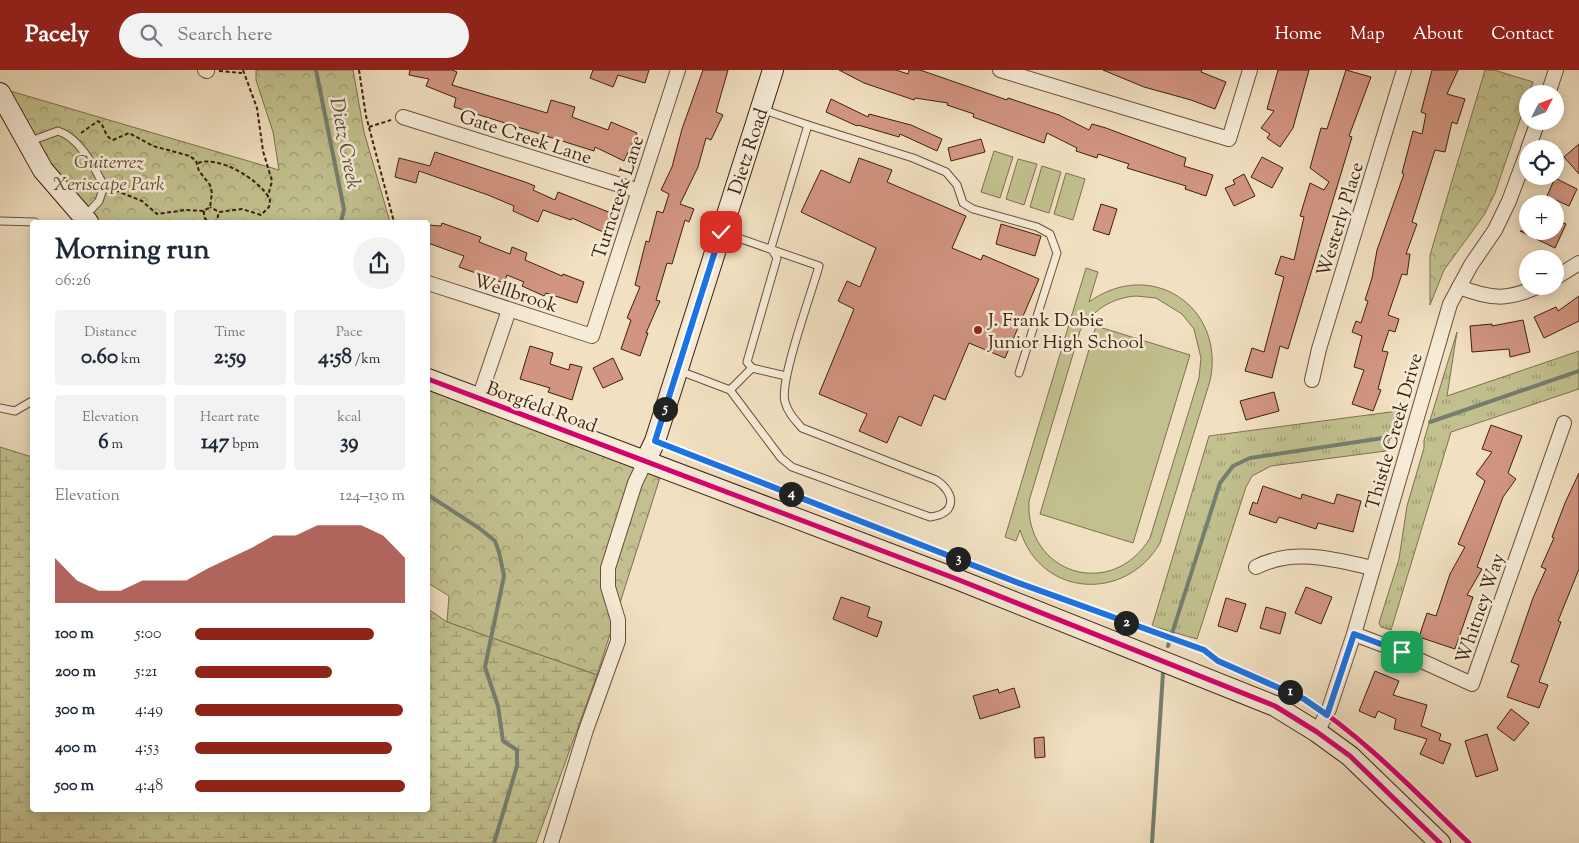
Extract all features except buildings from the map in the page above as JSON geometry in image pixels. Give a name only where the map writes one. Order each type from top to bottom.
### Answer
[{"type":"street","name":"Turncreek Lane","points":[[592,336],[678,70]]},
{"type":"street","name":"Dietz Road","points":[[646,460],[655,441],[773,70]]},
{"type":"street","points":[[1000,70],[1229,139],[1250,70]]},
{"type":"street","name":"Westerly Place","points":[[1312,380],[1319,349],[1404,70]]},
{"type":"street","points":[[1551,85],[1556,70]]},
{"type":"street","points":[[0,95],[48,177],[86,220]]},
{"type":"street","name":"Gate Creek Lane","points":[[403,117],[639,191]]},
{"type":"street","name":"Thistle Creek Drive","points":[[1317,732],[1329,709],[1354,634],[1450,304],[1458,287],[1495,230],[1519,173]]},
{"type":"street","points":[[1564,273],[1579,264]]},
{"type":"street","name":"Wellbrook","points":[[430,284],[592,336]]},
{"type":"street","points":[[1458,287],[1487,298],[1506,298],[1519,293]]},
{"type":"street","points":[[479,398],[509,310]]},
{"type":"street","name":"Borgfeld Road","points":[[430,380],[646,460],[1144,653],[1275,706],[1317,732],[1350,756],[1440,843]]},
{"type":"street","name":"Whitney Way","points":[[1354,634],[1402,652],[1472,684],[1564,423]]},
{"type":"street","points":[[551,843],[586,730],[618,642],[618,620],[608,587],[608,568],[635,483],[646,460]]},
{"type":"street","points":[[1256,567],[1269,561],[1290,556],[1331,558],[1372,568]]},
{"type":"lane","points":[[761,109],[808,126],[913,158],[946,172],[957,185],[964,202],[973,209],[1037,227],[1050,234],[1056,253],[1019,372]]},
{"type":"lane","points":[[786,376],[752,368],[746,362],[777,258],[771,248],[808,126]]},
{"type":"lane","points":[[27,142],[58,131],[73,139],[104,186],[99,201],[86,220]]},
{"type":"lane","points":[[0,221],[30,222]]},
{"type":"lane","points":[[677,369],[730,390],[781,458],[792,467],[930,517],[941,516],[948,508],[952,496],[948,488],[936,480],[802,428],[791,415],[785,401],[786,376],[820,266],[721,232]]},
{"type":"lane","points":[[730,390],[752,368]]},
{"type":"lane","points":[[0,408],[15,411],[30,402]]},
{"type":"path","points":[[206,70],[243,71],[259,117],[263,151],[272,181],[268,196],[269,207],[261,215],[242,210],[219,212],[210,207]]},
{"type":"path","points":[[359,70],[368,127],[393,220]]},
{"type":"path","points":[[368,127],[403,117]]},
{"type":"path","points":[[73,139],[98,121],[109,138],[117,139],[129,133],[135,134],[153,146],[190,156],[197,163],[199,171],[210,185],[212,193],[210,207],[204,211],[186,210],[158,214],[142,201],[104,186]]},
{"type":"path","points":[[197,163],[208,160],[234,167],[255,181],[268,196]]},
{"type":"path","points":[[204,211],[204,217],[206,220]]},
{"type":"path","points":[[217,220],[219,212]]},
{"type":"green space","name":"Guiterrez Xeriscape Park","points":[[256,70],[353,70],[364,132],[389,220],[87,220],[0,88],[279,170],[273,132],[256,80]]},
{"type":"green space","points":[[1485,70],[1494,70],[1533,82],[1532,85],[1519,85],[1519,123],[1495,193],[1484,215],[1444,270],[1430,305],[1430,255]]},
{"type":"green space","points":[[994,151],[1013,157],[1000,198],[981,192]]},
{"type":"green space","points":[[1018,159],[1037,164],[1024,205],[1006,199]]},
{"type":"green space","points":[[1042,166],[1061,172],[1049,213],[1030,207]]},
{"type":"green space","points":[[1066,173],[1085,179],[1073,220],[1054,214]]},
{"type":"green space","points":[[1086,268],[1098,272],[1089,302],[1113,289],[1136,285],[1159,288],[1179,297],[1195,312],[1207,331],[1212,355],[1210,381],[1160,543],[1145,562],[1127,575],[1106,583],[1085,584],[1065,580],[1046,569],[1031,553],[1020,530],[1016,541],[1005,537]],"holes":[[[1136,296],[1156,298],[1182,314],[1194,329],[1201,358],[1199,378],[1150,538],[1134,557],[1114,569],[1094,573],[1074,571],[1056,561],[1041,546],[1031,526],[1029,501],[1080,331],[1097,311],[1111,302]]]},
{"type":"green space","points":[[1096,326],[1190,355],[1133,543],[1040,514]]},
{"type":"green space","points":[[1457,332],[1447,396],[1579,351],[1579,389],[1451,432],[1391,630],[1381,627],[1379,623],[1399,559],[1407,506],[1424,448],[1424,440]]},
{"type":"green space","points":[[430,380],[663,468],[597,675],[447,622],[449,596],[430,584]]},
{"type":"green space","points":[[1398,411],[1386,451],[1271,466],[1252,476],[1246,487],[1197,639],[1152,626],[1209,436]]},
{"type":"green space","points":[[0,447],[30,456],[30,812],[430,812],[430,610],[447,622],[597,675],[536,843],[0,843]]},
{"type":"waterway","name":"Dietz Creek","points":[[316,70],[344,209],[341,220]]},
{"type":"waterway","points":[[1430,422],[1579,371]]},
{"type":"waterway","points":[[1168,646],[1220,483],[1233,466],[1250,458],[1390,437]]},
{"type":"waterway","name":"Dietz Creek","points":[[430,496],[479,528],[495,541],[504,576],[485,667],[498,706],[503,741],[517,750],[517,766],[494,843]]},
{"type":"waterway","points":[[1152,843],[1163,673]]},
{"type":"cycle path","points":[[430,380],[954,578],[1275,706],[1317,732],[1350,756],[1440,843]]},
{"type":"cycle path","points":[[655,441],[1016,582],[1204,650],[1228,665],[1294,693],[1350,732],[1469,843]]},
{"type":"place","name":"J. Frank Dobie Junior High School","points":[[978,330]]},
{"type":"route","points":[[721,232],[655,441],[969,562],[1016,582],[1184,645],[1204,650],[1218,661],[1274,684],[1304,699],[1327,715],[1354,634],[1402,652]]}]
